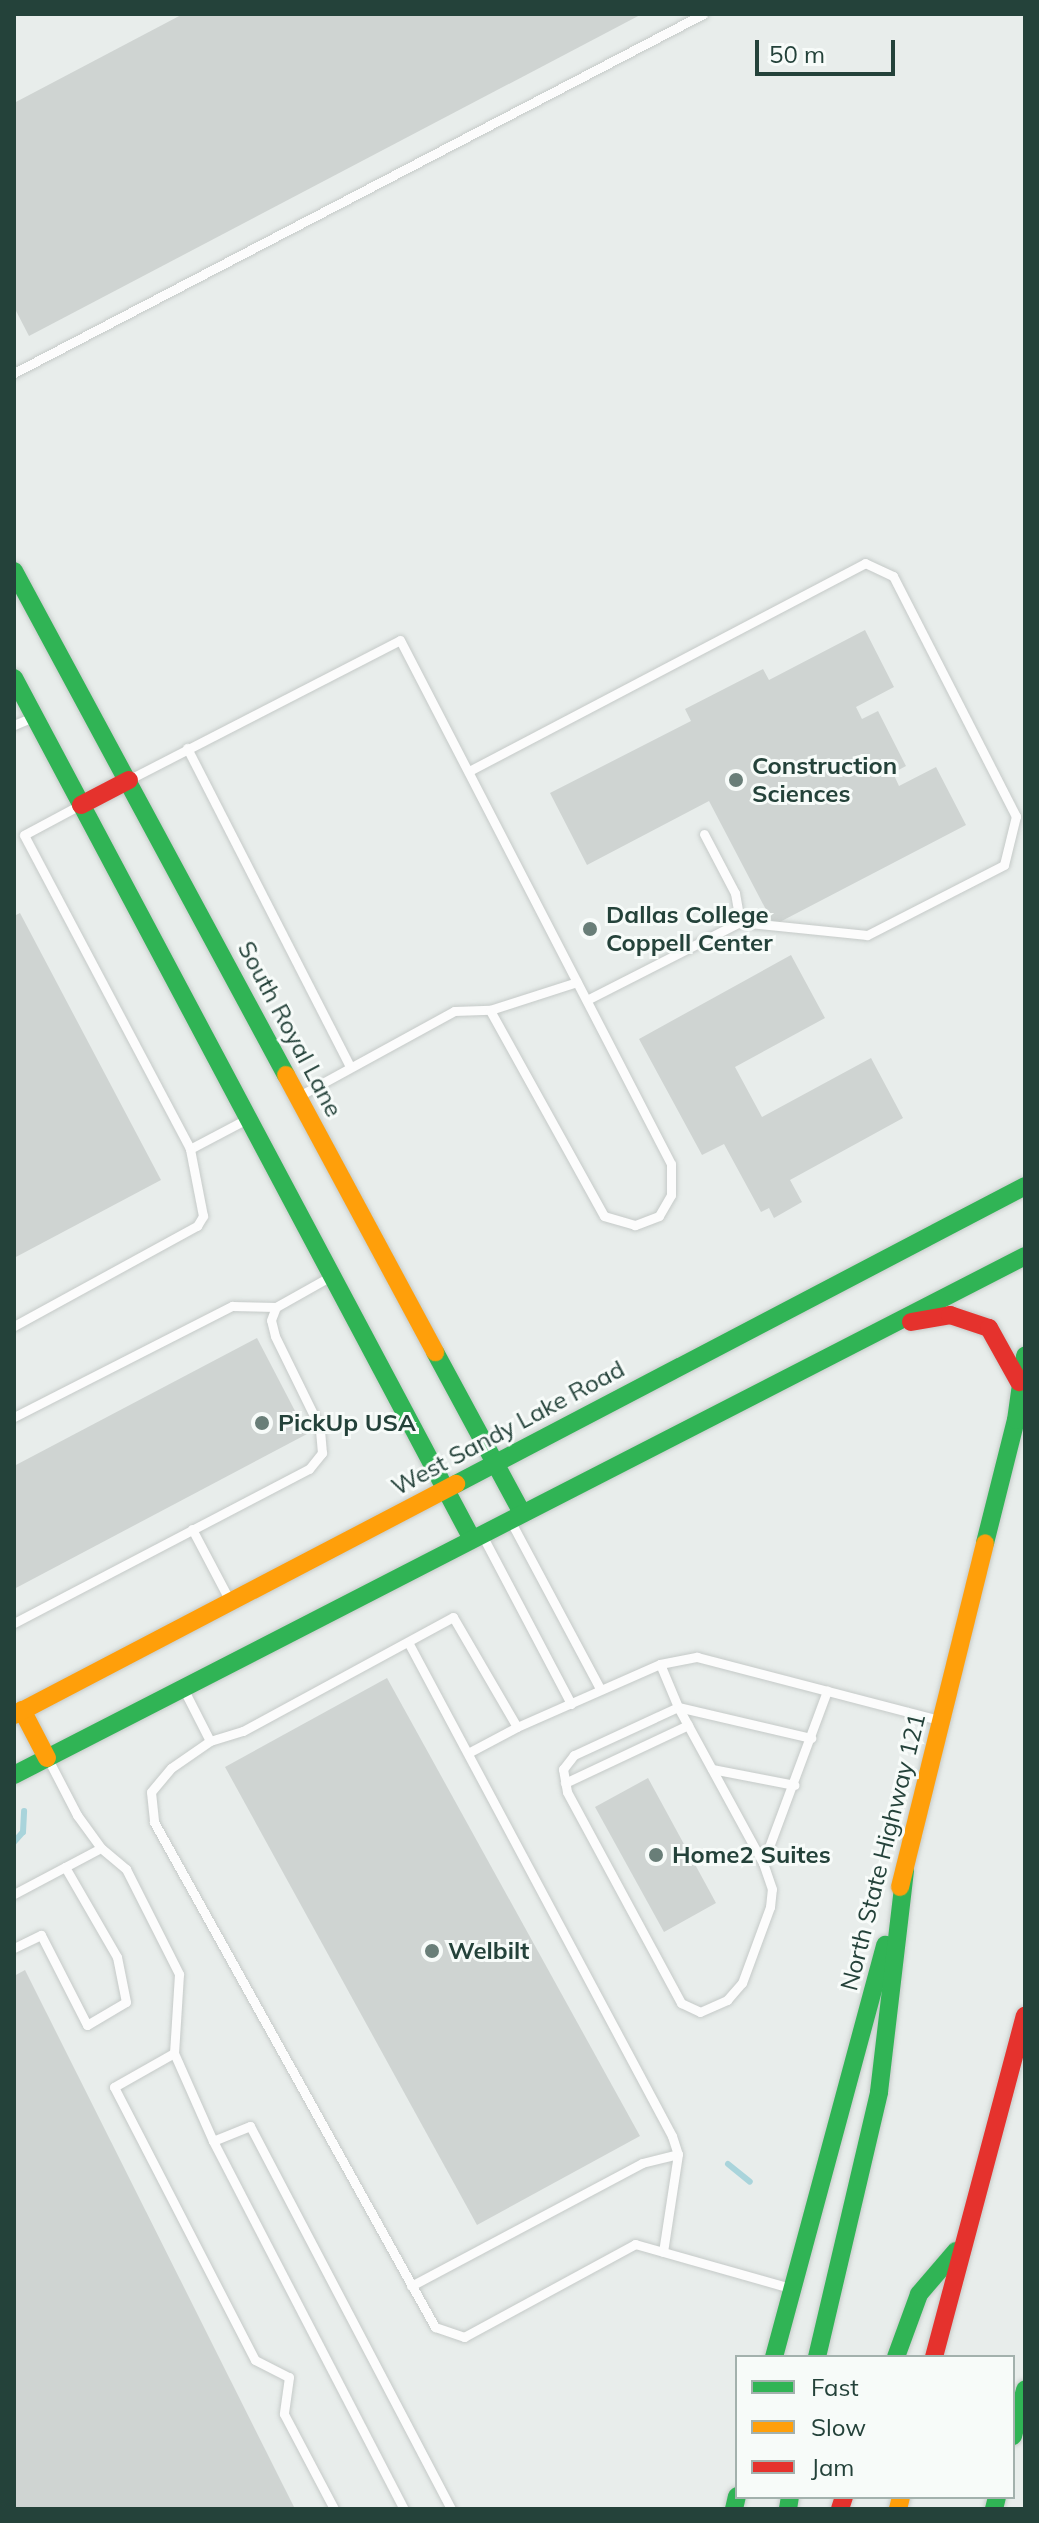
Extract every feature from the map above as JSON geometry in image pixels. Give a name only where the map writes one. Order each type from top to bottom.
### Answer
[{"type":"main road","name":"South Royal Lane","points":[[14,571],[495,1462],[515,1514]]},
{"type":"main road","points":[[14,678],[445,1488],[475,1535]]},
{"type":"main road","points":[[81,805],[129,780]]},
{"type":"main road","name":"West Sandy Lake Road","points":[[17,1706],[230,1601],[1025,1186]]},
{"type":"main road","points":[[14,1775],[515,1514],[1025,1256]]},
{"type":"main road","points":[[886,1327],[950,1315],[971,1319],[989,1328],[1008,1354],[1020,1387]]},
{"type":"main road","name":"North State Highway 121","points":[[775,2355],[905,1871],[1025,1356]]},
{"type":"main road","points":[[17,1706],[47,1758]]},
{"type":"main road","points":[[817,2355],[835,2264],[879,2092],[905,1871]]},
{"type":"main road","points":[[934,2355],[961,2245],[1025,2016]]},
{"type":"main road","points":[[897,2355],[919,2294],[961,2245]]},
{"type":"main road","points":[[1015,2428],[1025,2390]]},
{"type":"lane","points":[[14,374],[703,14]]},
{"type":"lane","points":[[471,770],[865,563],[880,566],[893,576],[1016,816],[1004,865],[867,935],[740,922],[587,1000]]},
{"type":"lane","points":[[129,780],[400,640],[471,770],[671,1164],[671,1195],[659,1216],[648,1222],[622,1224],[604,1216],[490,1010]]},
{"type":"lane","points":[[14,725],[34,716]]},
{"type":"lane","points":[[187,748],[349,1065]]},
{"type":"lane","points":[[14,1326],[197,1226],[203,1216],[190,1149],[19,838],[81,805]]},
{"type":"lane","points":[[704,834],[735,893],[740,922]]},
{"type":"lane","points":[[299,1096],[349,1065],[454,1011],[490,1010],[577,982]]},
{"type":"lane","points":[[190,1149],[247,1119]]},
{"type":"lane","points":[[14,1417],[232,1306],[276,1307],[331,1276]]},
{"type":"lane","points":[[14,1623],[309,1469],[322,1453],[320,1428],[275,1336],[271,1320],[276,1307]]},
{"type":"lane","points":[[515,1514],[600,1689]]},
{"type":"lane","points":[[192,1529],[230,1601]]},
{"type":"lane","points":[[475,1535],[571,1704]]},
{"type":"lane","points":[[517,1727],[453,1617],[243,1731],[210,1741],[171,1768],[151,1792],[154,1822],[435,2327],[464,2337],[635,2244],[793,2288]]},
{"type":"lane","points":[[408,1642],[678,2154],[663,2252]]},
{"type":"lane","points":[[468,1753],[600,1689],[660,1664],[697,1657],[942,1721]]},
{"type":"lane","points":[[660,1664],[678,1707],[763,1863],[772,1889],[770,1907],[742,1983],[727,2000],[700,2012],[681,2003],[565,1783],[563,1769],[574,1755],[678,1707],[811,1738]]},
{"type":"lane","points":[[183,1687],[210,1741]]},
{"type":"lane","points":[[763,1863],[827,1691]]},
{"type":"lane","points":[[565,1783],[688,1725]]},
{"type":"lane","points":[[47,1758],[101,1848],[126,1869],[179,1974],[174,2053],[213,2141],[404,2509]]},
{"type":"lane","points":[[712,1769],[794,1785]]},
{"type":"lane","points":[[14,1894],[101,1848]]},
{"type":"lane","points":[[14,1948],[41,1935],[87,2025],[126,2002],[117,1957],[65,1867]]},
{"type":"lane","points":[[174,2053],[114,2087],[255,2360],[289,2377],[284,2414],[334,2509]]},
{"type":"lane","points":[[213,2141],[250,2126],[451,2509]]},
{"type":"lane","points":[[411,2286],[642,2163],[678,2154]]},
{"type":"building","points":[[183,14],[642,14],[29,336],[14,307],[14,103]]},
{"type":"building","name":"Construction Sciences","points":[[865,630],[894,687],[856,707],[862,719],[878,711],[906,766],[893,773],[899,786],[936,767],[966,825],[774,925],[709,801],[587,865],[550,793],[691,721],[685,709],[763,669],[769,680]]},
{"type":"building","points":[[20,913],[161,1180],[14,1258],[14,916]]},
{"type":"building","points":[[791,955],[825,1018],[735,1067],[762,1117],[871,1058],[903,1118],[790,1180],[802,1202],[774,1218],[769,1208],[761,1212],[724,1144],[702,1155],[639,1039]]},
{"type":"building","points":[[257,1338],[307,1434],[14,1589],[14,1466]]},
{"type":"building","name":"Welbilt","points":[[387,1678],[640,2136],[477,2225],[225,1767]]},
{"type":"building","name":"Home2 Suites","points":[[648,1778],[716,1903],[664,1932],[595,1807]]},
{"type":"building","points":[[25,1970],[295,2509],[14,2509],[14,1976]]},
{"type":"waterway","points":[[14,1842],[23,1832],[24,1811]]},
{"type":"waterway","points":[[728,2164],[750,2182]]},
{"type":"traffic: fast","points":[[14,571],[286,1075]]},
{"type":"traffic: fast","points":[[14,678],[471,1537]]},
{"type":"traffic: fast","points":[[456,1484],[1025,1186]]},
{"type":"traffic: fast","points":[[14,1775],[1025,1256]]},
{"type":"traffic: fast","points":[[435,1352],[521,1511]]},
{"type":"traffic: fast","points":[[985,1543],[1016,1420],[1025,1356]]},
{"type":"traffic: fast","points":[[817,2355],[879,2092],[905,1871]]},
{"type":"traffic: fast","points":[[775,2355],[885,1945]]},
{"type":"traffic: fast","points":[[897,2355],[919,2294],[956,2251]]},
{"type":"traffic: fast","points":[[1015,2428],[1025,2390]]},
{"type":"traffic: fast","points":[[734,2509],[736,2499]]},
{"type":"traffic: fast","points":[[788,2509],[790,2499]]},
{"type":"traffic: fast","points":[[994,2509],[996,2499]]},
{"type":"traffic: slow","points":[[286,1075],[435,1352]]},
{"type":"traffic: slow","points":[[14,1715],[456,1484]]},
{"type":"traffic: slow","points":[[900,1887],[985,1543]]},
{"type":"traffic: slow","points":[[22,1710],[47,1758]]},
{"type":"traffic: slow","points":[[898,2509],[900,2499]]},
{"type":"traffic: jam","points":[[81,805],[129,780]]},
{"type":"traffic: jam","points":[[911,1322],[950,1315],[989,1328],[1019,1382]]},
{"type":"traffic: jam","points":[[935,2355],[1025,2016]]},
{"type":"traffic: jam","points":[[840,2509],[843,2499]]},
{"type":"place","name":"Construction Sciences","points":[[736,780]]},
{"type":"place","name":"Dallas College Coppell Center","points":[[590,929]]},
{"type":"place","name":"PickUp USA","points":[[262,1423]]},
{"type":"place","name":"Home2 Suites","points":[[656,1855]]},
{"type":"place","name":"Welbilt","points":[[432,1951]]}]
